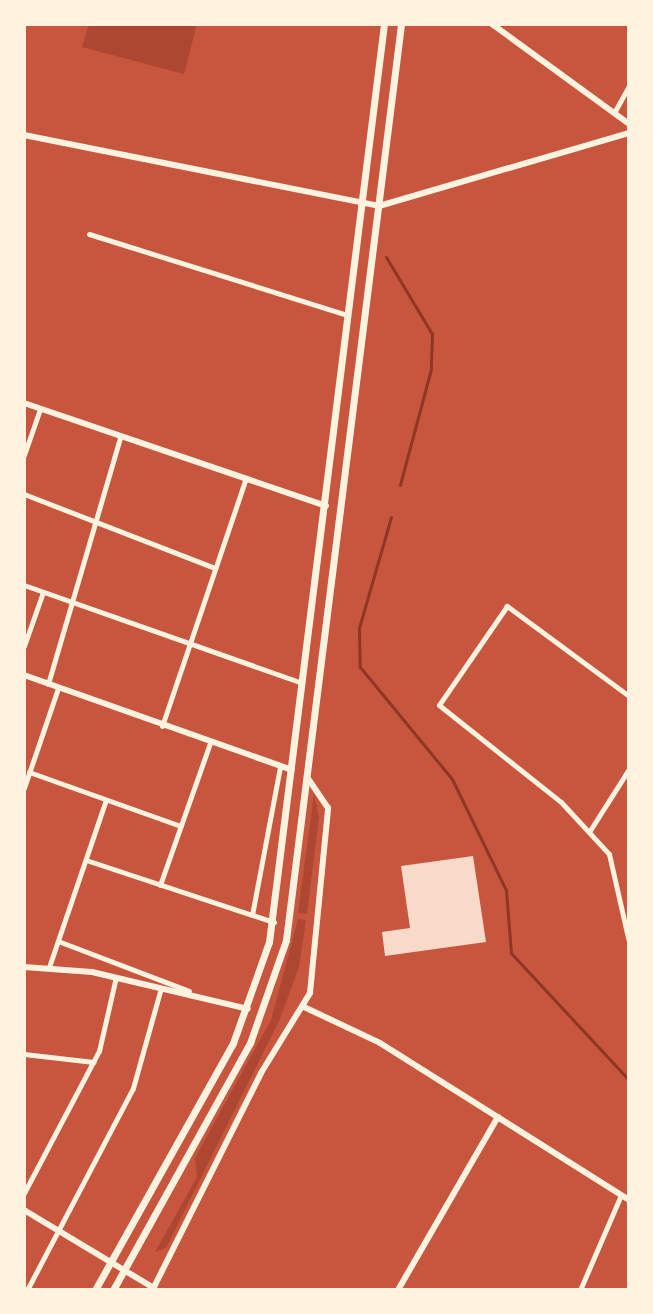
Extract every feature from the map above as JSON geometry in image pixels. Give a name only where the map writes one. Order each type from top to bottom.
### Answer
[{"type":"main road","points":[[95,1290],[248,1009],[274,922],[384,24]]},
{"type":"main road","points":[[113,1290],[269,1001],[288,932],[401,24]]},
{"type":"street","points":[[492,24],[629,124]]},
{"type":"street","points":[[615,111],[629,86]]},
{"type":"street","points":[[24,135],[379,206],[629,133]]},
{"type":"street","points":[[89,234],[350,315]]},
{"type":"street","points":[[24,403],[245,481],[326,506]]},
{"type":"street","points":[[24,455],[40,409]]},
{"type":"street","points":[[48,684],[92,521],[120,438]]},
{"type":"street","points":[[162,726],[245,481]]},
{"type":"street","points":[[24,494],[215,568]]},
{"type":"street","points":[[24,585],[302,683]]},
{"type":"street","points":[[24,646],[43,592]]},
{"type":"street","points":[[629,696],[507,606],[439,705],[589,832],[609,854],[629,942]]},
{"type":"street","points":[[24,675],[293,770]]},
{"type":"street","points":[[24,788],[58,688]]},
{"type":"street","points":[[160,885],[210,743]]},
{"type":"street","points":[[252,915],[280,767]]},
{"type":"street","points":[[589,832],[629,769]]},
{"type":"street","points":[[29,772],[181,826]]},
{"type":"street","points":[[24,1210],[126,1267],[154,1289],[261,1073],[304,1007],[314,979],[328,808],[309,780]]},
{"type":"street","points":[[49,967],[106,800]]},
{"type":"street","points":[[86,860],[274,922]]},
{"type":"street","points":[[58,941],[189,991],[248,1009]]},
{"type":"street","points":[[24,967],[49,967],[117,976],[161,988],[189,991]]},
{"type":"street","points":[[24,1193],[94,1062],[117,976]]},
{"type":"street","points":[[27,1290],[133,1088],[161,988]]},
{"type":"street","points":[[304,1007],[380,1043],[629,1200]]},
{"type":"street","points":[[24,1054],[94,1062]]},
{"type":"street","points":[[398,1290],[498,1117]]},
{"type":"street","points":[[580,1290],[621,1195]]},
{"type":"shaded area","points":[[89,24],[197,24],[184,74],[82,47]]},
{"type":"shaded area","points":[[314,794],[319,817],[307,914],[298,913]]},
{"type":"shaded area","points":[[298,919],[306,920],[299,967],[280,1019],[166,1248],[155,1252],[197,1177],[195,1158],[271,1020]]},
{"type":"building","points":[[473,856],[486,942],[385,956],[382,932],[410,928],[401,866]]},
{"type":"waterway","points":[[386,257],[432,334],[431,369],[400,485]]},
{"type":"waterway","points":[[391,517],[359,628],[360,667],[452,779],[506,890],[511,953],[629,1080]]}]
